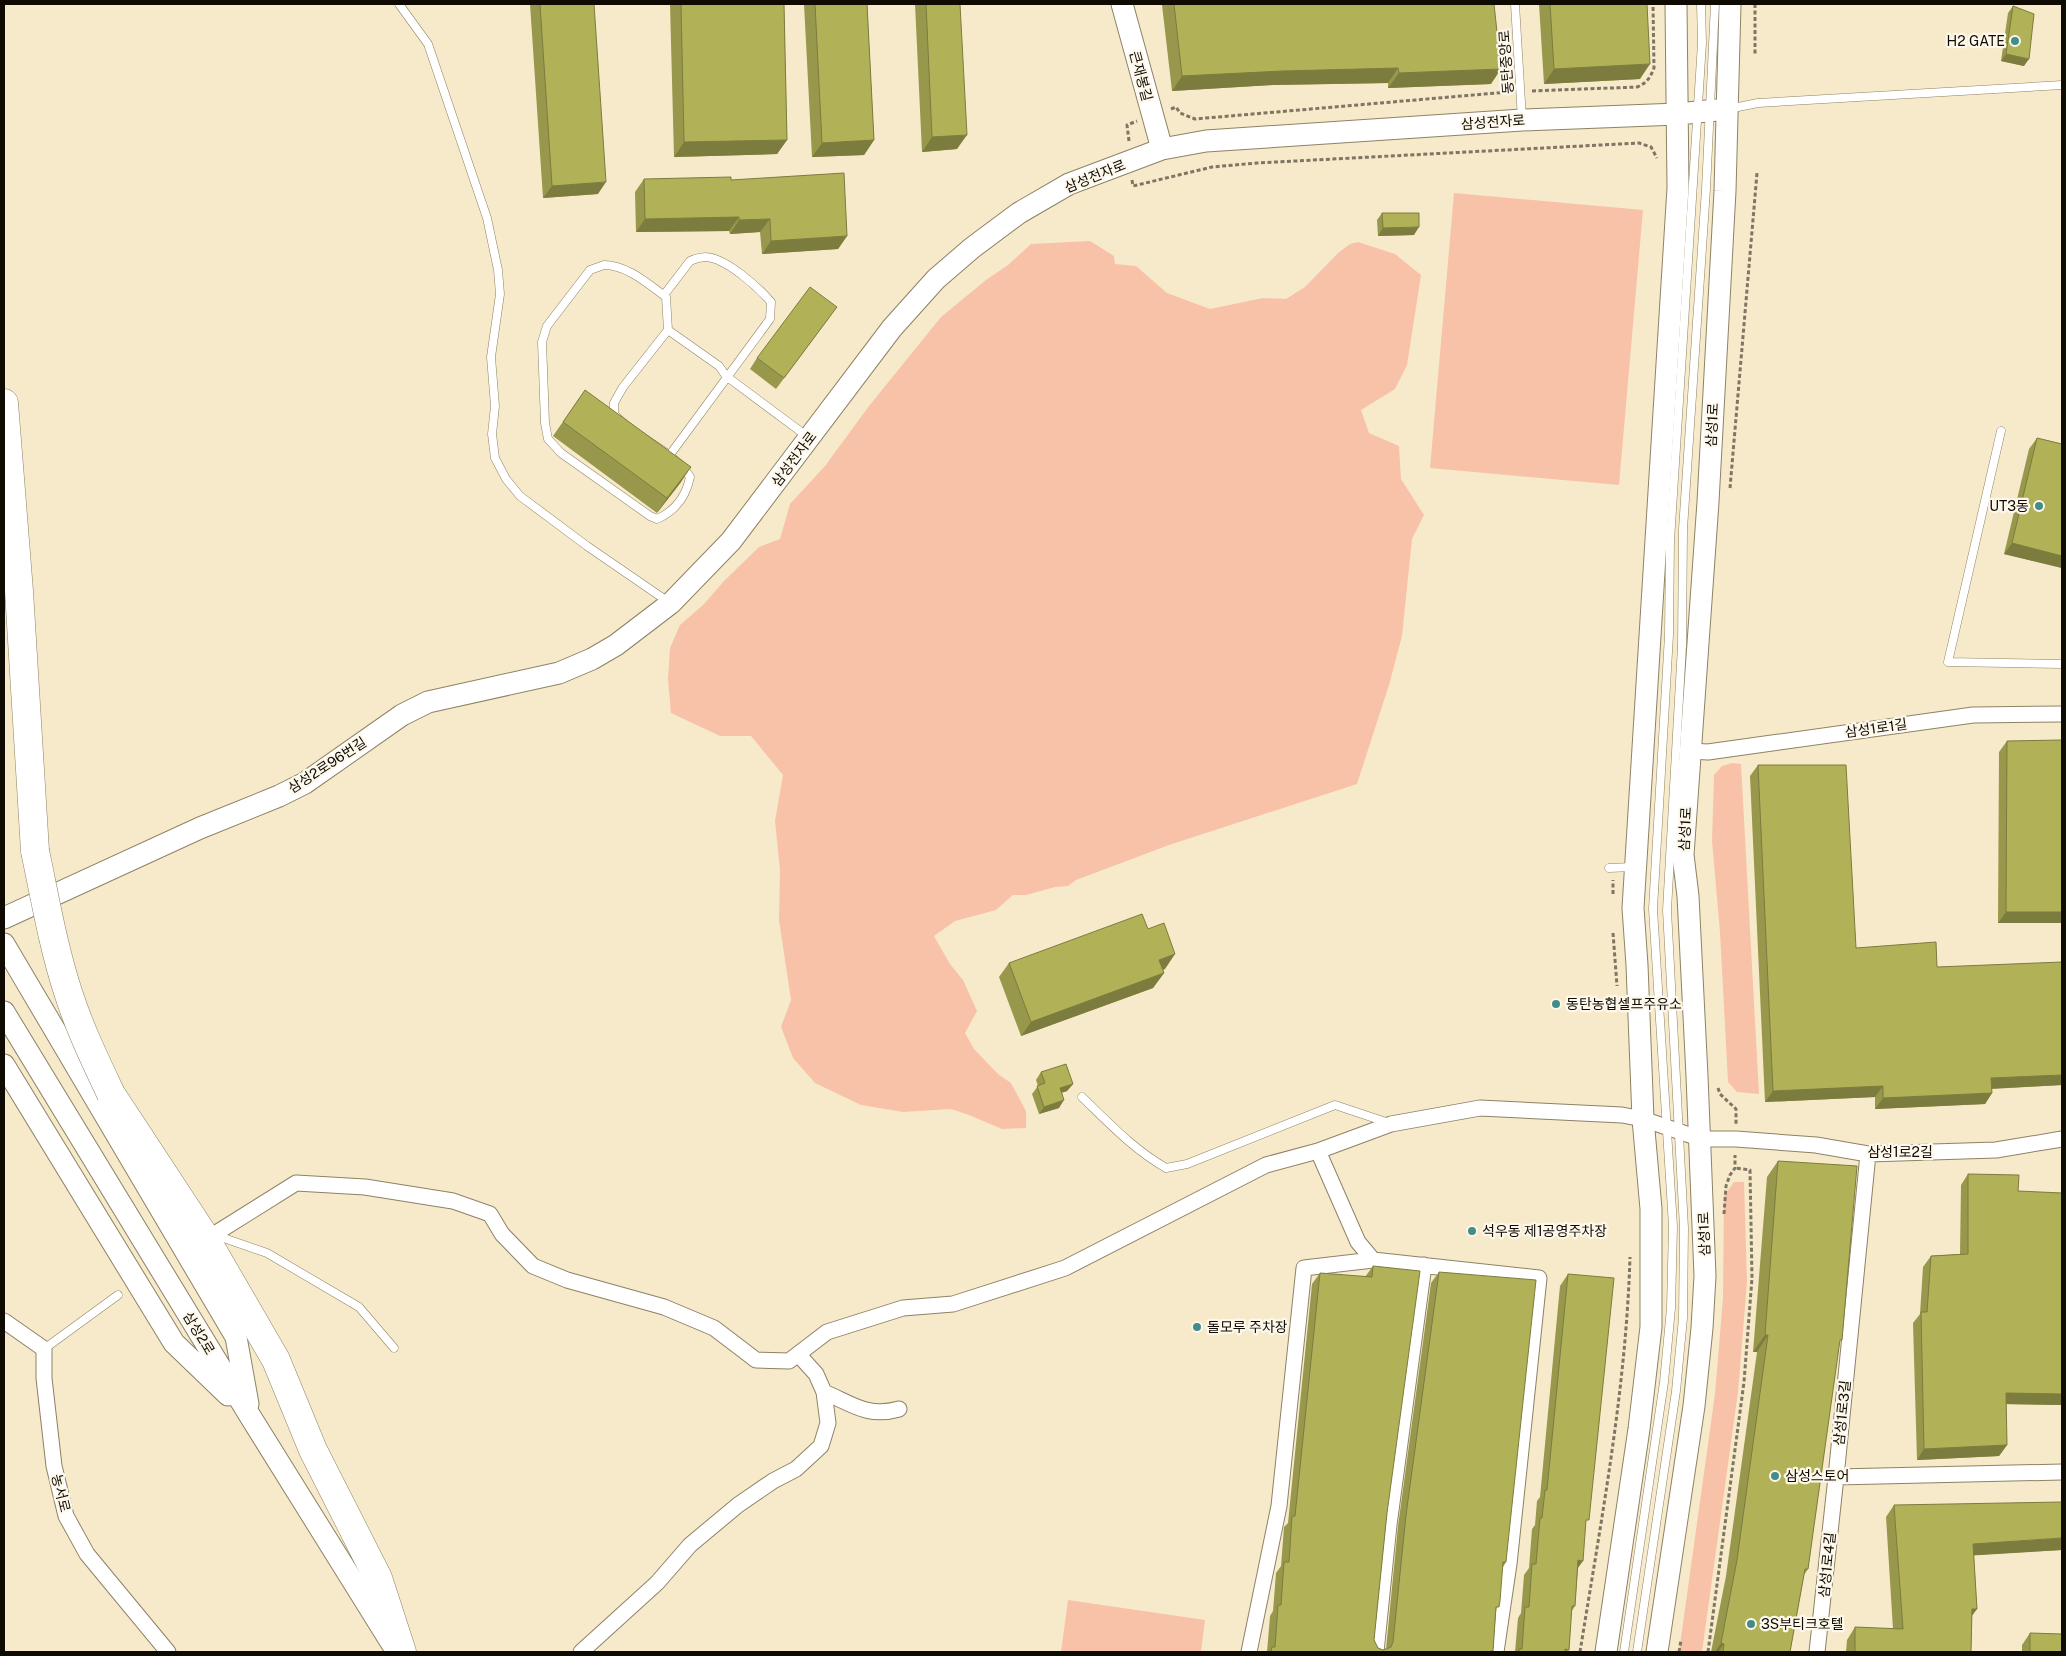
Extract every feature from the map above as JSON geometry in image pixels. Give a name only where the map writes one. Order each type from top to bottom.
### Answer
[{"type":"highway","points":[[4,403],[19,591],[35,851],[54,941],[68,993],[88,1046],[111,1094],[203,1234],[276,1360],[313,1450],[378,1578],[402,1652]]},
{"type":"highway","points":[[4,670],[9,479]]},
{"type":"street","name":"큰재봉길","points":[[1122,4],[1162,149]]},
{"type":"street","name":"삼성1로","points":[[1657,1652],[1694,1406],[1702,1328],[1705,1257],[1688,896],[1683,855],[1708,502],[1724,191],[1676,4]]},
{"type":"street","name":"삼성1로","points":[[1606,1652],[1639,1429],[1651,1327],[1651,1209],[1643,1118],[1633,908],[1677,198],[1703,111],[1730,4]]},
{"type":"street","name":"삼성전자로","points":[[648,620],[670,603],[731,541],[892,328],[936,279],[972,248],[1019,213],[1069,184],[1162,149],[1206,141],[1522,120],[1703,111]]},
{"type":"street","name":"삼성2로96번길","points":[[4,918],[200,828],[296,787],[402,715],[428,702],[559,673],[592,659],[616,645],[648,620]]},
{"type":"street","name":"삼성1로1길","points":[[1690,751],[1708,752],[1973,715],[2062,714]]},
{"type":"street","points":[[4,944],[236,1337],[250,1416]]},
{"type":"street","name":"삼성2로","points":[[4,1012],[250,1416],[397,1652]]},
{"type":"street","points":[[4,1065],[11,1082],[174,1343],[250,1416]]},
{"type":"street","name":"삼성1로2길","points":[[798,1354],[827,1332],[903,1308],[952,1304],[1065,1268],[1266,1165],[1318,1151],[1391,1124],[1480,1108],[1622,1115],[1643,1118],[1700,1139],[1736,1139],[1816,1145],[1868,1154],[1996,1150],[2062,1140]]},
{"type":"street","points":[[1318,1151],[1358,1242],[1373,1260]]},
{"type":"street","name":"삼성1로3길","points":[[1836,1477],[1868,1154]]},
{"type":"street","points":[[213,1235],[296,1183],[365,1187],[453,1201],[490,1214],[502,1234],[533,1266],[567,1280],[664,1307],[714,1328],[756,1360],[790,1361],[798,1354],[816,1374],[824,1392],[828,1423],[821,1446],[796,1469],[773,1480],[738,1505],[690,1546],[657,1583],[582,1652]]},
{"type":"street","points":[[1250,1652],[1279,1506],[1304,1268],[1373,1260],[1539,1278],[1509,1564],[1496,1652]]},
{"type":"street","points":[[1376,1652],[1389,1525],[1424,1265]]},
{"type":"street","points":[[4,1321],[44,1349]]},
{"type":"street","name":"농서로","points":[[44,1349],[44,1378],[54,1466],[66,1516],[87,1554],[168,1652]]},
{"type":"street","points":[[824,1392],[865,1412],[889,1412],[899,1409]]},
{"type":"street","points":[[1836,1477],[2062,1472]]},
{"type":"street","name":"삼성1로4길","points":[[1817,1652],[1836,1477]]},
{"type":"lane","points":[[400,4],[428,44],[489,227],[498,270],[500,294],[491,357],[495,406],[492,434],[495,458],[506,479],[520,496],[587,546],[670,603]]},
{"type":"lane","name":"동탄중앙로","points":[[1514,4],[1522,120]]},
{"type":"lane","points":[[1624,1652],[1664,1382],[1671,1308],[1673,1129],[1667,910],[1682,646],[1683,529],[1703,111],[1701,4]]},
{"type":"lane","points":[[1637,1652],[1676,1391],[1683,1318],[1684,1228],[1653,909],[1669,635],[1670,541],[1703,111],[1715,4]]},
{"type":"lane","points":[[1703,111],[1758,103],[2062,85]]},
{"type":"lane","points":[[664,295],[690,260],[706,257],[742,274],[771,302],[770,318],[669,456]]},
{"type":"lane","points":[[604,265],[615,265],[664,295],[666,297],[668,330],[623,387],[614,403],[614,414],[622,424],[682,465],[690,477],[688,488],[680,502],[667,515],[657,519],[561,453],[548,439],[545,423],[542,342],[547,326],[590,270],[604,265]]},
{"type":"lane","points":[[668,330],[719,366],[726,376],[810,438]]},
{"type":"lane","points":[[2001,431],[1948,662],[2062,664]]},
{"type":"lane","points":[[1609,868],[1635,867]]},
{"type":"lane","points":[[1082,1097],[1144,1156],[1166,1168],[1187,1164],[1335,1105],[1391,1124]]},
{"type":"lane","points":[[213,1235],[267,1253],[359,1307],[394,1348]]},
{"type":"lane","points":[[44,1349],[118,1295]]},
{"type":"path","points":[[1176,107],[1180,113],[1195,119],[1520,92],[1637,87],[1644,84],[1654,68],[1653,4]]},
{"type":"path","points":[[1755,4],[1755,56]]},
{"type":"path","points":[[1132,186],[1212,167],[1258,163],[1639,144]]},
{"type":"path","points":[[1730,497],[1757,172]]},
{"type":"path","points":[[1708,1652],[1744,1382],[1752,1278],[1750,1170],[1735,1168],[1736,1108],[1720,1094],[1718,1086]]},
{"type":"path","points":[[1580,1652],[1616,1412],[1627,1310],[1630,1254]]},
{"type":"shaded area","points":[[1454,193],[1643,210],[1619,485],[1430,468]]},
{"type":"shaded area","points":[[1090,241],[1114,256],[1115,264],[1136,266],[1167,293],[1210,309],[1263,298],[1286,299],[1305,287],[1338,253],[1350,244],[1358,242],[1395,254],[1421,275],[1407,365],[1395,389],[1361,410],[1369,433],[1399,446],[1401,479],[1424,515],[1412,539],[1402,636],[1389,685],[1357,784],[1169,845],[1076,880],[1068,886],[1055,887],[1026,895],[1013,895],[996,910],[955,921],[934,936],[950,964],[963,980],[977,1011],[965,1033],[974,1049],[998,1074],[1011,1083],[1026,1111],[1026,1128],[1002,1129],[951,1109],[903,1112],[861,1105],[815,1083],[793,1058],[781,1027],[791,1000],[779,920],[780,870],[775,821],[783,775],[751,736],[720,736],[671,713],[668,679],[670,648],[680,625],[704,604],[724,581],[759,547],[780,539],[790,504],[825,466],[869,406],[941,317],[986,280],[1008,265],[1031,244]]},
{"type":"shaded area","points":[[1732,763],[1741,764],[1759,1094],[1737,1092],[1728,1082],[1720,932],[1712,841],[1714,775],[1722,766]]},
{"type":"shaded area","points":[[1734,1182],[1744,1182],[1747,1282],[1738,1392],[1702,1652],[1679,1652],[1715,1394],[1723,1298],[1724,1196]]},
{"type":"shaded area","points":[[1068,1600],[1205,1620],[1201,1652],[1061,1652]]},
{"type":"building","points":[[540,4],[594,4],[606,182],[552,186]]},
{"type":"building","points":[[681,4],[784,4],[787,140],[684,142]]},
{"type":"building","points":[[815,4],[867,4],[874,140],[822,143]]},
{"type":"building","points":[[926,4],[960,4],[967,135],[932,137]]},
{"type":"building","points":[[1174,4],[1494,4],[1501,69],[1399,73],[1398,68],[1182,76]]},
{"type":"building","points":[[1550,4],[1647,4],[1650,64],[1554,69]]},
{"type":"building","name":"H2 GATE","points":[[2013,6],[2034,14],[2029,59],[2006,54]]},
{"type":"building","points":[[844,173],[847,236],[771,241],[770,219],[739,220],[739,217],[645,219],[644,179],[731,177],[731,180]]},
{"type":"building","points":[[1382,213],[1419,213],[1419,227],[1383,228]]},
{"type":"building","points":[[810,287],[837,307],[784,378],[757,358]]},
{"type":"building","points":[[585,390],[691,467],[667,498],[563,422]]},
{"type":"building","name":"UT3동","points":[[2037,438],[2062,444],[2062,556],[2012,543]]},
{"type":"building","points":[[2062,740],[2062,912],[2006,912],[2007,741]]},
{"type":"building","points":[[1758,765],[1846,765],[1856,948],[1936,942],[1937,967],[2062,962],[2062,1075],[1991,1078],[1992,1093],[1883,1098],[1883,1086],[1773,1091]]},
{"type":"building","points":[[1142,914],[1148,929],[1164,923],[1175,954],[1159,960],[1164,973],[1031,1022],[1009,963]]},
{"type":"building","points":[[1066,1064],[1073,1084],[1060,1088],[1064,1100],[1044,1107],[1037,1086],[1045,1083],[1041,1072]]},
{"type":"building","points":[[1778,1161],[1857,1166],[1842,1340],[1840,1340],[1808,1569],[1805,1569],[1790,1652],[1723,1652],[1724,1644],[1721,1643],[1737,1560],[1768,1335],[1765,1335]]},
{"type":"building","points":[[1968,1174],[2019,1175],[2018,1191],[2062,1193],[2062,1394],[2006,1393],[2007,1445],[1924,1449],[1921,1312],[1927,1312],[1931,1256],[1968,1254]]},
{"type":"building","points":[[1373,1266],[1420,1271],[1387,1513],[1374,1640],[1378,1648],[1383,1650],[1391,1647],[1393,1642],[1406,1515],[1439,1272],[1536,1280],[1506,1562],[1503,1562],[1500,1601],[1499,1607],[1496,1607],[1493,1651],[1490,1652],[1271,1652],[1272,1647],[1275,1647],[1278,1605],[1281,1605],[1284,1562],[1289,1562],[1292,1516],[1295,1516],[1320,1273],[1372,1277]]},
{"type":"building","points":[[1568,1274],[1614,1278],[1589,1520],[1586,1520],[1583,1561],[1578,1560],[1575,1606],[1572,1606],[1569,1650],[1565,1649],[1565,1652],[1519,1652],[1519,1649],[1522,1649],[1525,1607],[1529,1607],[1532,1564],[1536,1564],[1540,1518],[1542,1518],[1545,1490],[1547,1490]]},
{"type":"building","points":[[2062,1502],[2062,1538],[1973,1544],[1977,1609],[1972,1609],[1971,1652],[1855,1652],[1855,1627],[1903,1629],[1894,1505]]},
{"type":"building","points":[[2030,1633],[2062,1634],[2062,1652],[2030,1652]]},
{"type":"place","name":"H2 GATE","points":[[2015,41]]},
{"type":"place","name":"UT3동","points":[[2039,506]]},
{"type":"place","name":"동탄농협셀프주유소","points":[[1556,1004]]},
{"type":"place","name":"석우동 제1공영주차장","points":[[1472,1231]]},
{"type":"place","name":"돌모루 주차장","points":[[1197,1327]]},
{"type":"place","name":"삼성스토어","points":[[1775,1476]]},
{"type":"place","name":"3S부티크호텔","points":[[1751,1624]]}]
